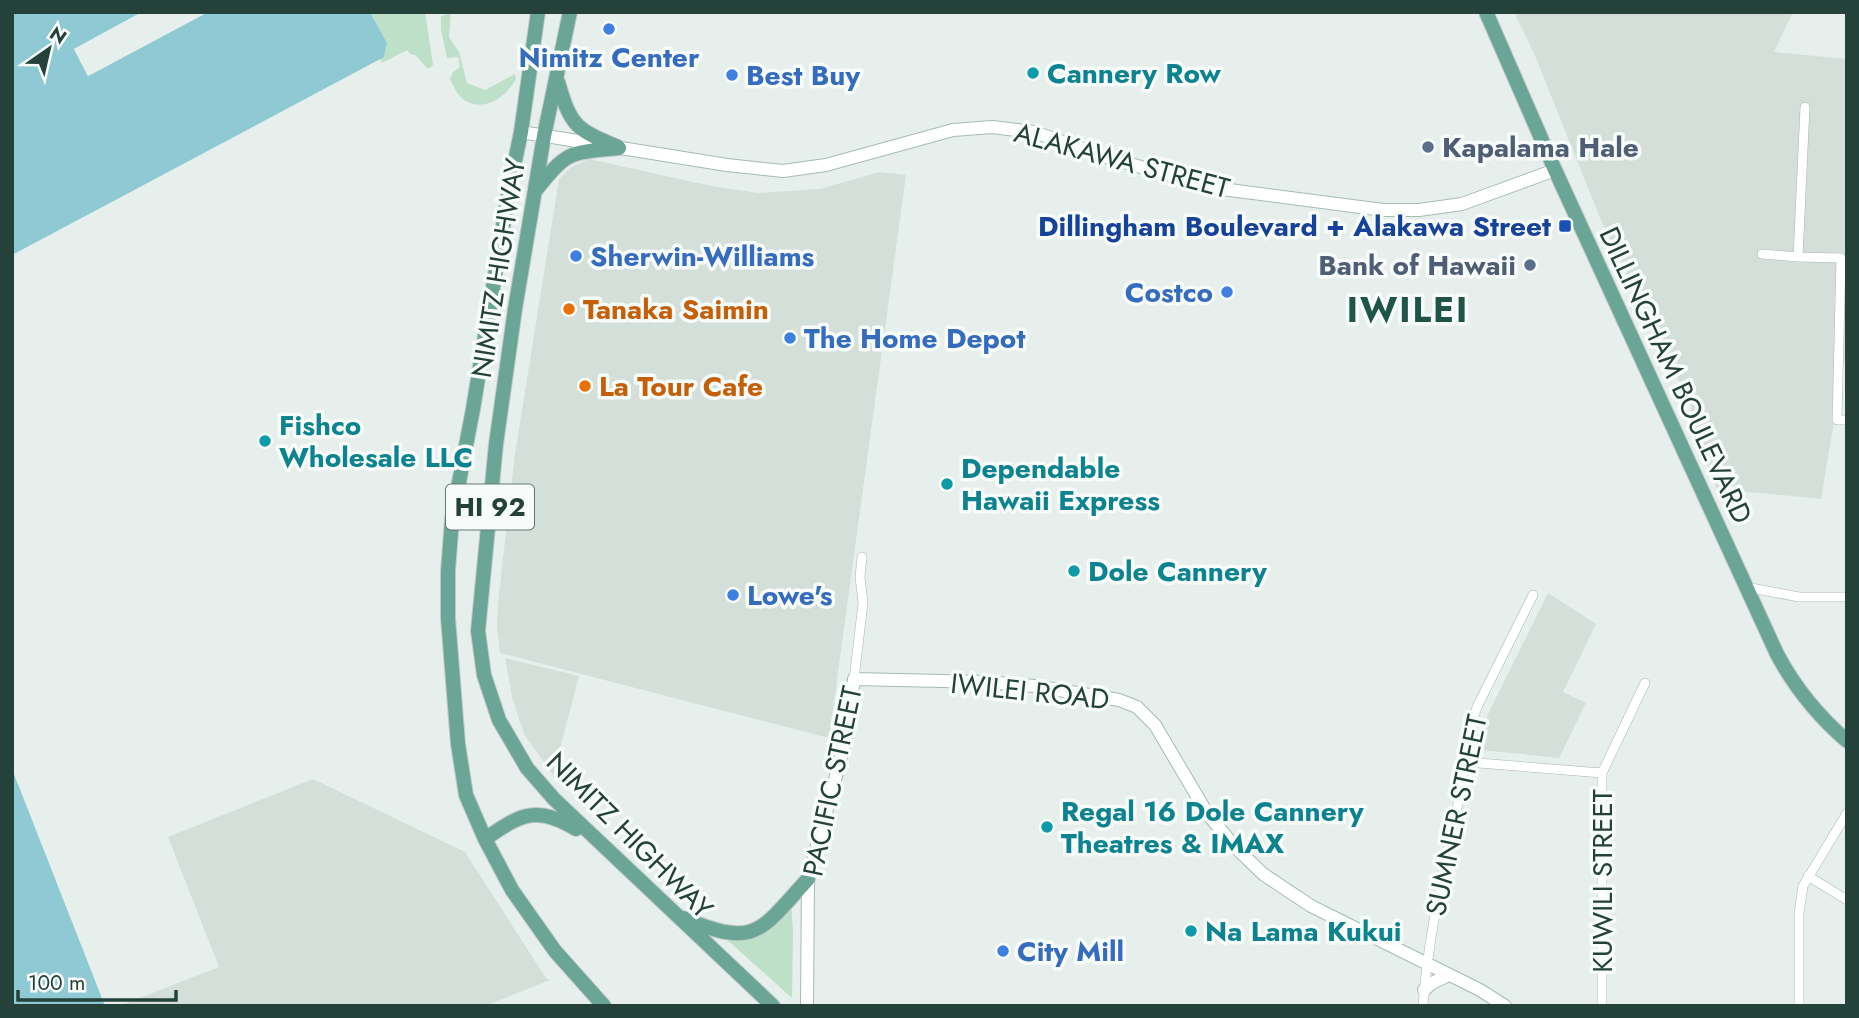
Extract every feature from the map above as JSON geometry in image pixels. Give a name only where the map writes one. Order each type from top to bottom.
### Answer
[{"type":"main road","name":"NIMITZ HIGHWAY","points":[[538,12],[521,132],[452,519],[448,618],[466,795],[512,890],[546,939],[604,1006]]},
{"type":"main road","name":"NIMITZ HIGHWAY","points":[[570,12],[544,136],[496,444],[478,631],[484,675],[499,720],[521,760],[554,799],[773,1006]]},
{"type":"main road","name":"DILLINGHAM BOULEVARD","points":[[1486,12],[1555,170],[1789,677],[1821,717],[1847,741]]},
{"type":"main road","points":[[557,80],[566,110],[576,125],[586,133],[619,148]]},
{"type":"main road","points":[[535,191],[559,161],[575,152],[619,148]]},
{"type":"main road","points":[[485,839],[509,822],[536,814],[560,819],[599,842]]},
{"type":"main road","points":[[675,915],[713,930],[734,933],[750,931],[776,916],[808,879]]},
{"type":"street","points":[[1798,257],[1804,107]]},
{"type":"street","name":"ALAKAWA STREET","points":[[521,132],[727,165],[783,171],[826,165],[953,130],[992,127],[1034,132],[1106,157],[1214,188],[1401,211],[1462,204],[1555,170]]},
{"type":"street","points":[[1762,254],[1841,258],[1842,420]]},
{"type":"street","name":"PACIFIC STREET","points":[[807,1006],[808,879],[845,743],[863,603],[860,577],[862,557]]},
{"type":"street","points":[[1746,586],[1799,597],[1847,597]]},
{"type":"street","name":"SUMNER STREET","points":[[1423,1006],[1426,963],[1475,710],[1533,595]]},
{"type":"street","name":"IWILEI ROAD","points":[[855,679],[1013,684],[1128,703],[1144,712],[1155,724],[1207,813],[1256,868],[1311,906],[1505,1006]]},
{"type":"street","name":"KUWILI STREET","points":[[1602,1006],[1602,773],[1645,683]]},
{"type":"street","points":[[1466,762],[1602,773]]},
{"type":"street","points":[[1800,1006],[1799,913],[1803,886],[1847,813]]},
{"type":"street","points":[[1808,876],[1847,900]]},
{"type":"street","points":[[1424,990],[1432,982],[1449,975]]},
{"type":"shaded area","points":[[1514,12],[1793,12],[1774,52],[1847,59],[1847,344],[1821,499],[1717,489],[1693,427],[1691,405],[1601,220],[1533,51]]},
{"type":"shaded area","points":[[589,159],[711,186],[758,193],[820,189],[879,172],[906,175],[829,738],[500,653],[498,603],[515,454],[559,179],[570,168]]},
{"type":"shaded area","points":[[1548,593],[1596,624],[1563,692],[1586,703],[1559,758],[1481,750],[1488,714]]},
{"type":"shaded area","points":[[505,658],[579,676],[553,775],[524,734],[512,697]]},
{"type":"shaded area","points":[[313,779],[465,852],[546,978],[550,980],[485,1006],[119,1006],[219,967],[168,837]]},
{"type":"green space","points":[[370,12],[425,12],[433,65],[427,68],[407,50],[382,63],[380,59],[384,57],[387,43]]},
{"type":"green space","points":[[451,12],[449,37],[459,52],[467,83],[485,90],[515,74],[516,79],[512,85],[496,100],[475,104],[459,96],[455,89],[450,79],[453,72],[460,67],[458,57],[447,58],[441,29],[441,16]]},
{"type":"green space","points":[[791,903],[792,998],[724,937],[737,937]]},
{"type":"water","points":[[12,12],[142,12],[74,49],[88,76],[208,12],[370,12],[387,43],[384,57],[12,255]]},
{"type":"water","points":[[12,769],[105,1006],[12,1006]]},
{"type":"pier","points":[[145,12],[144,15],[78,50],[89,72],[200,12],[208,12],[88,76],[74,49]]},
{"type":"place","name":"Nimitz Center","points":[[609,29]]},
{"type":"place","name":"Cannery Row","points":[[1033,73]]},
{"type":"place","name":"Best Buy","points":[[732,75]]},
{"type":"place","name":"Kapalama Hale","points":[[1428,147]]},
{"type":"place","name":"Dillingham Boulevard + Alakawa Street","points":[[1565,226]]},
{"type":"place","name":"Sherwin-Williams","points":[[576,256]]},
{"type":"place","name":"Bank of Hawaii","points":[[1530,265]]},
{"type":"place","name":"Costco","points":[[1227,292]]},
{"type":"place","name":"Tanaka Saimin","points":[[569,309]]},
{"type":"place","name":"The Home Depot","points":[[790,338]]},
{"type":"place","name":"La Tour Cafe","points":[[585,386]]},
{"type":"place","name":"Fishco Wholesale LLC","points":[[265,441]]},
{"type":"place","name":"Dependable Hawaii Express","points":[[947,484]]},
{"type":"place","name":"Dole Cannery","points":[[1074,571]]},
{"type":"place","name":"Lowe's","points":[[733,595]]},
{"type":"place","name":"Regal 16 Dole Cannery Theatres & IMAX","points":[[1047,827]]},
{"type":"place","name":"Na Lama Kukui","points":[[1191,931]]},
{"type":"place","name":"City Mill","points":[[1003,951]]},
{"type":"district","name":"IWILEI","points":[[1408,310]]}]
